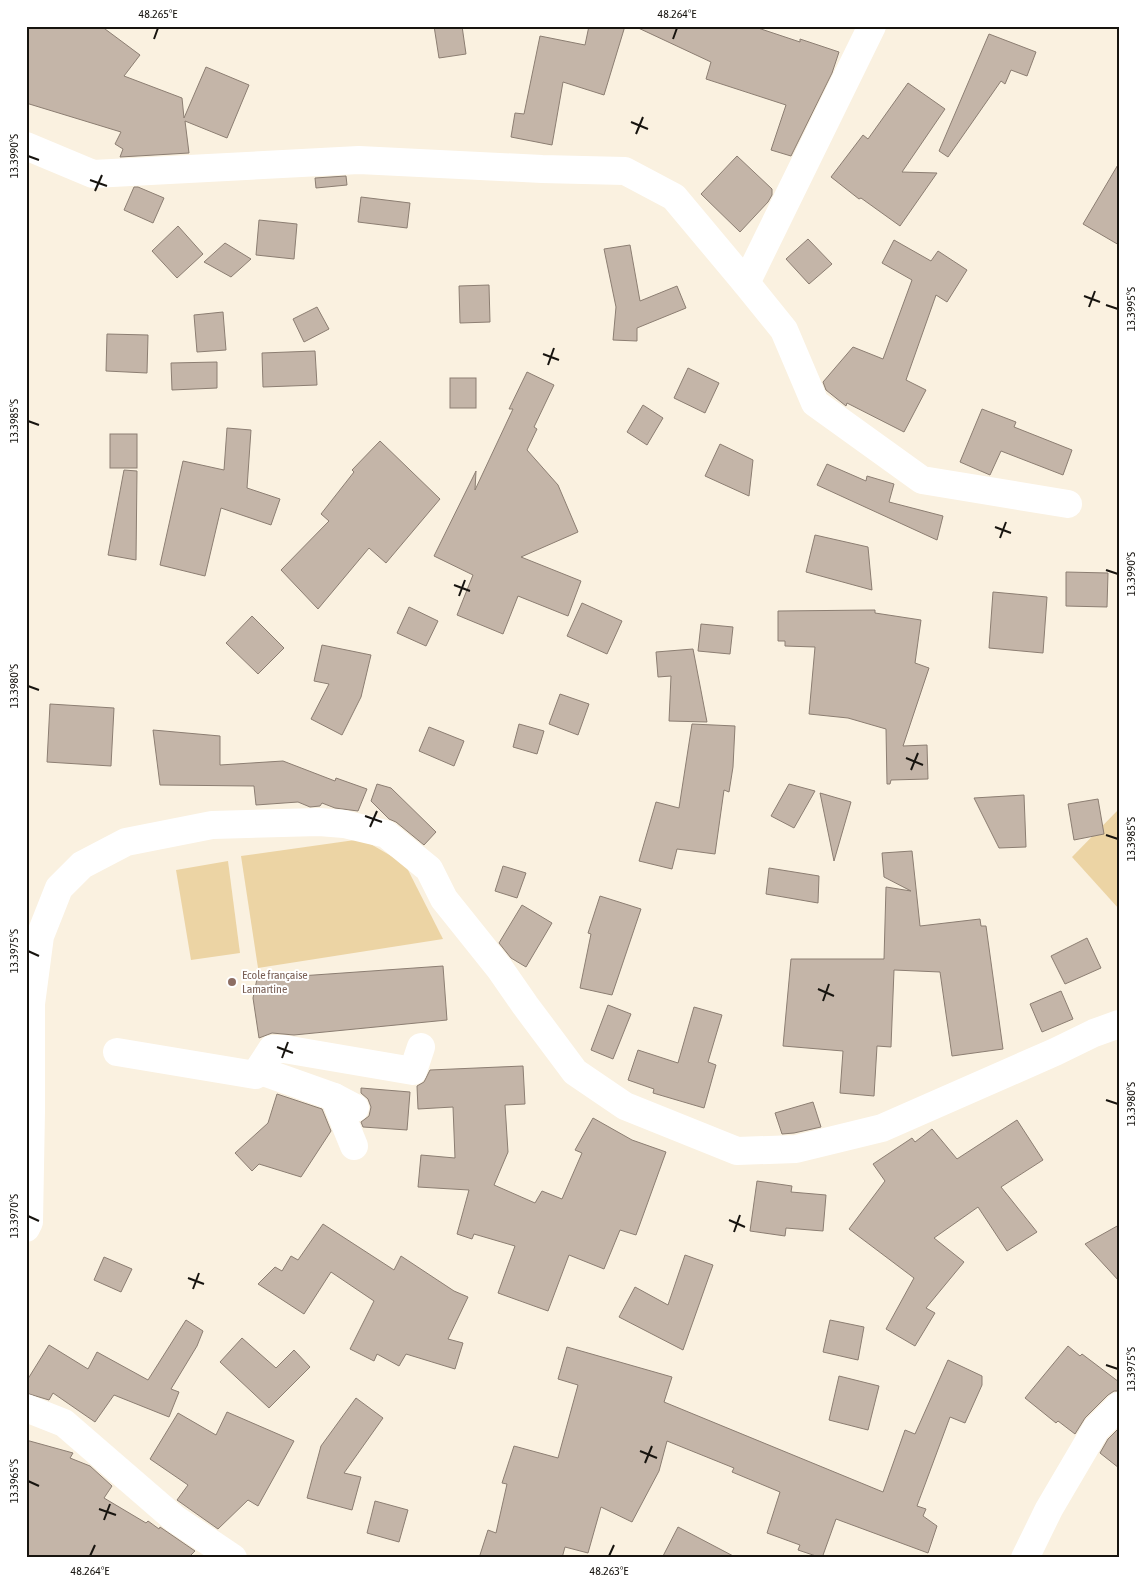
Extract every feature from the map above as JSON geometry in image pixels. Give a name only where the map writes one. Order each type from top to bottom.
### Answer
[{"type":"street","points":[[746,283],[872,26]]},
{"type":"street","points":[[26,146],[93,174],[359,160],[625,171],[674,197],[746,283],[784,330],[815,403],[922,480],[1068,504]]},
{"type":"street","points":[[26,1228],[29,1222],[31,1004],[40,936],[60,888],[82,865],[126,842],[212,825],[319,822],[344,824],[386,834],[430,869],[444,900],[500,968],[575,1072],[625,1106],[737,1151],[796,1150],[882,1128],[1094,1033],[1119,1024]]},
{"type":"street","points":[[117,1052],[255,1075],[272,1049],[284,1049],[413,1070],[422,1047]]},
{"type":"street","points":[[258,1070],[344,1102],[354,1146]]},
{"type":"street","points":[[1025,1558],[1048,1509],[1096,1429],[1119,1406]]},
{"type":"street","points":[[26,1408],[64,1423],[175,1519],[233,1558]]},
{"type":"shaded area","points":[[1119,809],[1119,909],[1072,857]]},
{"type":"shaded area","points":[[362,839],[405,864],[443,939],[258,968],[241,856]]},
{"type":"shaded area","points":[[228,861],[240,953],[191,960],[176,870]]},
{"type":"building","points":[[26,26],[101,26],[140,55],[124,76],[182,98],[184,118],[206,67],[249,85],[227,138],[185,121],[189,153],[120,157],[123,149],[115,144],[121,132],[26,103]]},
{"type":"building","points":[[434,26],[462,26],[466,54],[439,58]]},
{"type":"building","points":[[589,26],[625,26],[604,95],[563,82],[552,145],[511,137],[515,113],[524,114],[540,36],[585,45]]},
{"type":"building","points":[[634,26],[752,26],[800,42],[800,39],[839,52],[832,73],[791,156],[771,150],[786,105],[706,79],[711,62]]},
{"type":"building","points":[[989,34],[1036,52],[1027,76],[1011,70],[1005,84],[1001,81],[948,157],[939,151]]},
{"type":"building","points":[[908,83],[945,109],[902,172],[937,173],[900,226],[861,198],[859,199],[831,177],[863,135],[868,139]]},
{"type":"building","points":[[737,156],[772,189],[772,195],[768,202],[740,232],[701,194]]},
{"type":"building","points":[[1119,163],[1119,245],[1083,224]]},
{"type":"building","points":[[346,176],[347,185],[316,188],[315,178]]},
{"type":"building","points":[[134,187],[164,198],[153,223],[124,210]]},
{"type":"building","points":[[361,197],[410,203],[407,228],[358,222]]},
{"type":"building","points":[[259,220],[297,224],[294,259],[256,255]]},
{"type":"building","points":[[178,226],[203,254],[177,278],[152,251]]},
{"type":"building","points":[[808,239],[832,264],[809,284],[786,259]]},
{"type":"building","points":[[894,240],[931,261],[938,251],[967,270],[947,302],[936,295],[906,380],[926,390],[904,432],[847,403],[846,406],[826,390],[823,382],[853,347],[883,359],[912,280],[882,263]]},
{"type":"building","points":[[225,243],[251,259],[231,277],[204,262]]},
{"type":"building","points":[[630,245],[640,301],[677,286],[686,308],[637,328],[637,341],[613,340],[616,307],[604,249]]},
{"type":"building","points":[[489,285],[490,322],[460,323],[459,286]]},
{"type":"building","points":[[317,307],[329,329],[304,342],[293,319]]},
{"type":"building","points":[[223,312],[226,350],[197,352],[194,315]]},
{"type":"building","points":[[107,334],[148,335],[147,373],[106,371]]},
{"type":"building","points":[[315,351],[317,385],[263,387],[262,353]]},
{"type":"building","points":[[217,362],[217,388],[172,390],[171,363]]},
{"type":"building","points":[[688,368],[719,383],[705,413],[674,398]]},
{"type":"building","points":[[527,372],[554,385],[534,427],[537,429],[527,450],[558,485],[578,532],[521,557],[581,581],[568,616],[518,596],[503,634],[457,615],[473,575],[434,556],[476,471],[475,490],[513,409],[509,409]]},
{"type":"building","points":[[450,378],[476,378],[476,408],[450,408]]},
{"type":"building","points":[[643,405],[663,418],[647,445],[627,432]]},
{"type":"building","points":[[982,409],[1016,422],[1014,427],[1072,450],[1063,475],[1001,451],[990,475],[960,462]]},
{"type":"building","points":[[227,428],[251,430],[247,488],[280,499],[271,525],[221,508],[205,576],[160,565],[183,461],[224,470]]},
{"type":"building","points":[[110,434],[137,434],[137,468],[110,468]]},
{"type":"building","points":[[380,441],[440,499],[386,563],[369,548],[318,609],[281,570],[329,521],[321,514],[354,472],[352,470]]},
{"type":"building","points":[[720,444],[753,460],[749,496],[705,476]]},
{"type":"building","points":[[827,464],[866,481],[867,476],[894,484],[889,502],[943,516],[937,540],[817,485]]},
{"type":"building","points":[[124,470],[137,471],[136,560],[108,555]]},
{"type":"building","points":[[815,535],[868,547],[872,590],[806,572]]},
{"type":"building","points":[[1066,572],[1108,573],[1107,607],[1066,606]]},
{"type":"building","points":[[993,592],[1047,597],[1043,653],[989,648]]},
{"type":"building","points":[[582,603],[622,621],[607,654],[567,636]]},
{"type":"building","points":[[409,607],[438,621],[426,646],[397,633]]},
{"type":"building","points":[[875,610],[875,613],[921,620],[915,663],[929,668],[903,746],[927,745],[928,779],[891,780],[890,784],[887,784],[886,729],[848,718],[809,714],[815,647],[785,646],[785,641],[778,641],[778,611]]},
{"type":"building","points":[[252,616],[284,648],[258,674],[226,643]]},
{"type":"building","points":[[701,624],[733,627],[730,654],[698,651]]},
{"type":"building","points":[[322,645],[371,655],[361,697],[342,735],[311,719],[329,684],[314,681]]},
{"type":"building","points":[[693,649],[707,722],[669,721],[671,676],[658,677],[656,652]]},
{"type":"building","points":[[560,694],[589,704],[578,735],[549,724]]},
{"type":"building","points":[[50,704],[114,708],[111,766],[47,762]]},
{"type":"building","points":[[519,724],[544,731],[537,754],[513,747]]},
{"type":"building","points":[[692,724],[735,726],[733,767],[729,792],[724,790],[715,854],[677,849],[672,869],[639,861],[656,802],[679,808]]},
{"type":"building","points":[[429,727],[464,741],[454,766],[419,751]]},
{"type":"building","points":[[153,730],[220,736],[220,765],[283,761],[335,781],[336,778],[367,789],[358,811],[335,808],[322,803],[320,806],[310,807],[298,802],[256,805],[254,786],[160,785]]},
{"type":"building","points":[[377,784],[391,788],[436,832],[424,845],[396,822],[389,819],[371,801]]},
{"type":"building","points":[[789,784],[815,791],[794,828],[771,816]]},
{"type":"building","points":[[820,793],[851,802],[834,861]]},
{"type":"building","points":[[1024,795],[1026,847],[999,848],[974,798]]},
{"type":"building","points":[[1098,799],[1104,834],[1074,840],[1068,804]]},
{"type":"building","points":[[912,851],[920,926],[980,919],[981,926],[986,926],[1003,1049],[952,1056],[940,972],[894,970],[891,1047],[877,1046],[874,1096],[840,1093],[843,1051],[783,1046],[791,959],[884,959],[886,887],[911,891],[884,877],[882,853]]},
{"type":"building","points":[[503,866],[526,873],[517,898],[495,891]]},
{"type":"building","points":[[769,868],[819,876],[818,903],[766,894]]},
{"type":"building","points":[[600,896],[641,909],[612,995],[580,988],[591,934],[588,933]]},
{"type":"building","points":[[522,905],[552,923],[526,967],[511,958],[499,943]]},
{"type":"building","points":[[1087,938],[1101,968],[1065,984],[1051,956]]},
{"type":"building","points":[[443,966],[447,1020],[294,1035],[272,1033],[259,1038],[253,998],[257,979]]},
{"type":"building","points":[[1061,991],[1073,1019],[1042,1032],[1030,1004]]},
{"type":"building","points":[[608,1005],[631,1014],[613,1059],[591,1050]]},
{"type":"building","points":[[694,1007],[722,1015],[708,1062],[716,1065],[704,1108],[653,1093],[654,1089],[628,1080],[638,1050],[678,1063]]},
{"type":"building","points":[[523,1066],[525,1104],[505,1105],[508,1152],[494,1185],[535,1203],[542,1191],[562,1199],[582,1153],[575,1150],[593,1118],[632,1140],[666,1152],[636,1235],[620,1230],[604,1269],[569,1255],[548,1311],[498,1293],[515,1246],[474,1234],[472,1239],[457,1234],[469,1190],[418,1187],[421,1155],[455,1158],[453,1107],[418,1109],[417,1086],[424,1082],[430,1070]]},
{"type":"building","points":[[361,1088],[410,1092],[407,1130],[363,1127],[361,1122],[369,1116],[371,1107],[368,1099],[361,1093]]},
{"type":"building","points":[[277,1094],[322,1109],[331,1131],[301,1177],[259,1164],[252,1171],[235,1153],[268,1123]]},
{"type":"building","points":[[813,1102],[821,1127],[782,1134],[775,1113]]},
{"type":"building","points":[[1017,1120],[1043,1160],[1001,1187],[1037,1232],[1007,1251],[978,1207],[934,1238],[964,1262],[926,1308],[935,1313],[915,1346],[886,1329],[914,1278],[849,1229],[885,1181],[873,1164],[912,1138],[915,1142],[932,1129],[957,1159]]},
{"type":"building","points":[[757,1181],[792,1186],[791,1192],[826,1195],[823,1231],[786,1228],[785,1236],[750,1231]]},
{"type":"building","points":[[323,1224],[394,1270],[401,1256],[454,1291],[468,1297],[448,1339],[463,1343],[455,1369],[406,1354],[399,1366],[377,1354],[374,1361],[350,1349],[374,1301],[331,1272],[304,1314],[258,1284],[275,1267],[282,1271],[291,1256],[298,1260]]},
{"type":"building","points":[[1119,1225],[1119,1281],[1085,1244]]},
{"type":"building","points":[[685,1255],[713,1265],[683,1350],[619,1317],[635,1287],[668,1305]]},
{"type":"building","points":[[104,1257],[132,1269],[121,1292],[94,1280]]},
{"type":"building","points":[[186,1320],[203,1331],[197,1346],[171,1389],[179,1392],[169,1417],[114,1395],[95,1422],[53,1393],[49,1400],[26,1393],[26,1382],[49,1345],[88,1369],[97,1352],[148,1380]]},
{"type":"building","points":[[830,1320],[864,1327],[858,1360],[823,1352]]},
{"type":"building","points":[[242,1338],[276,1368],[294,1350],[310,1367],[269,1408],[220,1362]]},
{"type":"building","points":[[1068,1346],[1080,1356],[1082,1354],[1119,1382],[1119,1391],[1114,1391],[1108,1395],[1085,1418],[1075,1434],[1058,1421],[1056,1423],[1025,1398]]},
{"type":"building","points":[[567,1347],[672,1377],[664,1402],[883,1492],[905,1430],[915,1434],[948,1360],[982,1376],[982,1385],[965,1423],[950,1417],[917,1506],[926,1509],[923,1516],[937,1526],[928,1553],[836,1519],[822,1558],[798,1550],[800,1545],[767,1533],[780,1492],[732,1472],[734,1468],[667,1441],[659,1471],[632,1522],[601,1507],[588,1553],[565,1547],[562,1558],[479,1558],[488,1530],[496,1533],[507,1484],[502,1483],[514,1446],[558,1458],[578,1385],[558,1379]]},
{"type":"building","points":[[839,1376],[879,1386],[868,1430],[829,1420]]},
{"type":"building","points":[[356,1398],[383,1418],[344,1473],[361,1477],[352,1510],[307,1498],[321,1446]]},
{"type":"building","points":[[227,1412],[294,1441],[258,1506],[248,1500],[218,1529],[177,1500],[188,1485],[150,1459],[178,1413],[216,1435]]},
{"type":"building","points":[[1119,1428],[1119,1468],[1100,1453],[1108,1439]]},
{"type":"building","points":[[26,1440],[73,1453],[70,1458],[90,1466],[112,1486],[104,1498],[146,1523],[148,1521],[159,1529],[160,1527],[195,1551],[188,1558],[26,1558]]},
{"type":"building","points":[[375,1501],[408,1510],[399,1542],[367,1533]]},
{"type":"building","points":[[678,1527],[737,1558],[662,1558]]},
{"type":"place","name":"Ecole française Lamartine","points":[[232,982]]}]
